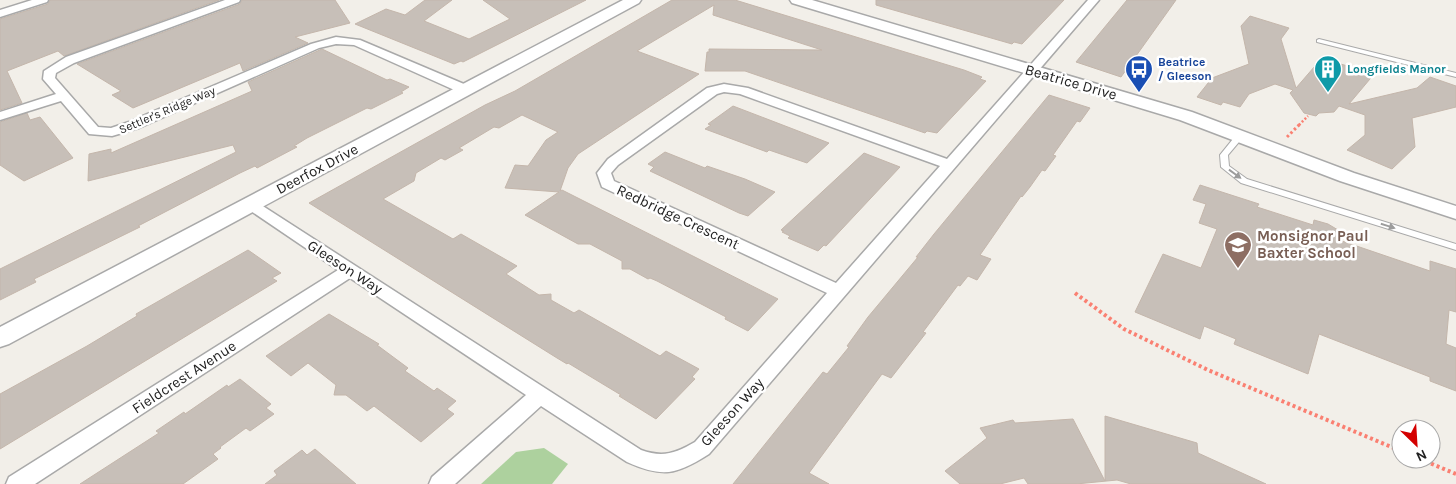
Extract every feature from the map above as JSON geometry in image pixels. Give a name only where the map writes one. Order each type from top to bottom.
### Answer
[{"type":"street","points":[[0,14],[43,0]]},
{"type":"street","name":"Settler's Ridge Way","points":[[235,0],[63,63],[50,71],[49,79],[94,130],[112,132],[134,125],[315,46],[336,40],[356,42],[466,90]]},
{"type":"street","name":"Deerfox Drive","points":[[0,338],[634,0]]},
{"type":"street","name":"Beatrice Drive","points":[[796,0],[1186,116],[1347,177],[1456,213]]},
{"type":"street","name":"Gleeson Way","points":[[250,204],[634,456],[651,464],[669,465],[702,448],[1093,0]]},
{"type":"street","name":"Redbridge Crescent","points":[[838,291],[607,184],[604,173],[613,162],[712,91],[724,88],[743,91],[950,165]]},
{"type":"street","points":[[0,116],[64,96]]},
{"type":"street","name":"Fieldcrest Avenue","points":[[17,484],[350,270]]},
{"type":"street","points":[[440,484],[540,395]]},
{"type":"lane","points":[[1319,41],[1456,75]]},
{"type":"lane","points":[[1240,136],[1224,155],[1225,167],[1244,181],[1456,247]]},
{"type":"path","points":[[1282,143],[1308,116]]},
{"type":"path","points":[[1075,293],[1124,329],[1208,370],[1391,447]]},
{"type":"path","points":[[1441,468],[1456,474]]},
{"type":"green space","points":[[544,448],[568,464],[552,484],[481,484],[516,452]]},
{"type":"building","points":[[50,0],[219,0],[64,56],[58,51],[7,71],[22,103],[0,110],[0,19],[48,4]]},
{"type":"building","points":[[242,0],[335,0],[350,23],[295,37],[308,43],[243,71],[240,63],[133,108],[112,95],[121,91],[77,64],[240,4]]},
{"type":"building","points":[[425,0],[452,0],[424,21],[469,39],[510,19],[483,0],[586,0],[463,62],[454,64],[355,24],[386,9],[405,15]]},
{"type":"building","points":[[672,0],[735,0],[964,70],[982,77],[980,79],[986,81],[937,133],[927,131],[925,133],[745,71],[705,71],[709,49],[822,50],[713,15],[714,5],[637,51],[699,74],[578,154],[568,168],[560,191],[562,190],[778,299],[748,331],[725,319],[726,317],[657,281],[648,279],[630,269],[622,269],[622,261],[590,244],[578,244],[525,215],[559,192],[505,188],[515,165],[528,166],[546,140],[558,132],[522,115],[499,128],[494,127],[459,148],[463,150],[445,160],[441,158],[416,173],[414,181],[383,199],[453,239],[461,234],[517,266],[506,274],[539,295],[551,294],[551,300],[574,313],[579,310],[660,356],[666,351],[699,369],[692,377],[695,379],[656,419],[619,396],[621,395],[557,358],[309,203],[485,105],[515,91]]},
{"type":"building","points":[[876,0],[1064,0],[1022,44],[1014,42],[1012,44],[876,5]]},
{"type":"building","points":[[1127,0],[1176,0],[1121,77],[1076,62]]},
{"type":"building","name":"Longfields Manor","points":[[1250,16],[1289,28],[1281,39],[1296,88],[1321,59],[1375,73],[1349,104],[1417,88],[1430,77],[1456,86],[1456,107],[1412,118],[1415,147],[1392,169],[1347,150],[1365,135],[1365,115],[1339,106],[1334,112],[1319,113],[1316,116],[1304,113],[1290,93],[1293,90],[1275,84],[1249,94],[1240,107],[1223,102],[1221,105],[1197,97],[1212,78],[1249,64],[1241,26]]},
{"type":"building","points":[[322,49],[387,80],[390,79],[409,87],[401,92],[403,93],[371,109],[367,108],[307,138],[294,146],[297,147],[257,168],[255,166],[240,173],[138,226],[140,227],[34,279],[36,282],[0,300],[0,269],[236,152],[233,145],[88,181],[89,154],[111,149],[111,153],[252,91],[248,82]]},
{"type":"building","points":[[1049,95],[1090,108],[1080,122],[1077,121],[1053,155],[1056,156],[1045,171],[1042,170],[1021,196],[980,255],[991,259],[977,280],[968,276],[960,286],[958,285],[923,332],[926,333],[891,378],[882,374],[809,473],[829,484],[733,484],[823,372],[827,374],[849,347],[847,346],[868,317]]},
{"type":"building","points":[[733,106],[829,143],[807,163],[769,150],[767,152],[705,129],[711,125],[708,124]]},
{"type":"building","points":[[27,113],[30,120],[40,117],[73,158],[24,181],[0,165],[0,122]]},
{"type":"building","points":[[665,152],[705,168],[707,166],[745,179],[775,192],[748,216],[739,213],[650,171],[654,167],[648,164]]},
{"type":"building","points":[[864,153],[900,167],[826,246],[824,245],[818,251],[788,238],[790,236],[781,230]]},
{"type":"building","points":[[1200,185],[1259,204],[1257,207],[1313,225],[1314,220],[1328,224],[1338,230],[1336,239],[1430,271],[1430,261],[1456,269],[1456,312],[1449,310],[1446,344],[1456,348],[1456,391],[1430,381],[1430,377],[1319,334],[1308,374],[1234,344],[1236,339],[1204,326],[1200,339],[1135,312],[1163,254],[1201,268],[1217,229],[1199,223],[1206,204],[1193,200]]},
{"type":"building","points":[[248,250],[281,273],[272,278],[277,281],[0,449],[0,394],[87,346],[137,316],[136,314]]},
{"type":"building","points":[[329,314],[379,344],[377,345],[408,368],[405,371],[434,391],[437,388],[456,401],[447,409],[454,414],[421,442],[374,406],[367,411],[346,395],[334,395],[336,385],[308,363],[291,376],[266,356]]},
{"type":"building","points":[[240,379],[271,404],[266,408],[274,414],[250,431],[246,428],[220,447],[213,454],[218,459],[183,484],[80,484],[159,433],[156,431],[184,412],[185,414],[227,385],[228,387]]},
{"type":"building","points":[[1105,416],[1197,443],[1198,453],[1266,484],[1131,484],[1117,480],[1076,484],[1028,484],[1024,478],[1000,484],[960,484],[945,471],[987,438],[980,428],[1013,420],[1015,423],[1073,419],[1105,481]]},
{"type":"building","points":[[315,449],[356,484],[265,484],[277,475],[274,471],[302,450],[307,455]]},
{"type":"place","name":"Beatrice / Gleeson","points":[[1139,93]]},
{"type":"place","name":"Longfields Manor","points":[[1328,93]]},
{"type":"place","name":"Monsignor Paul Baxter School","points":[[1238,269]]}]
